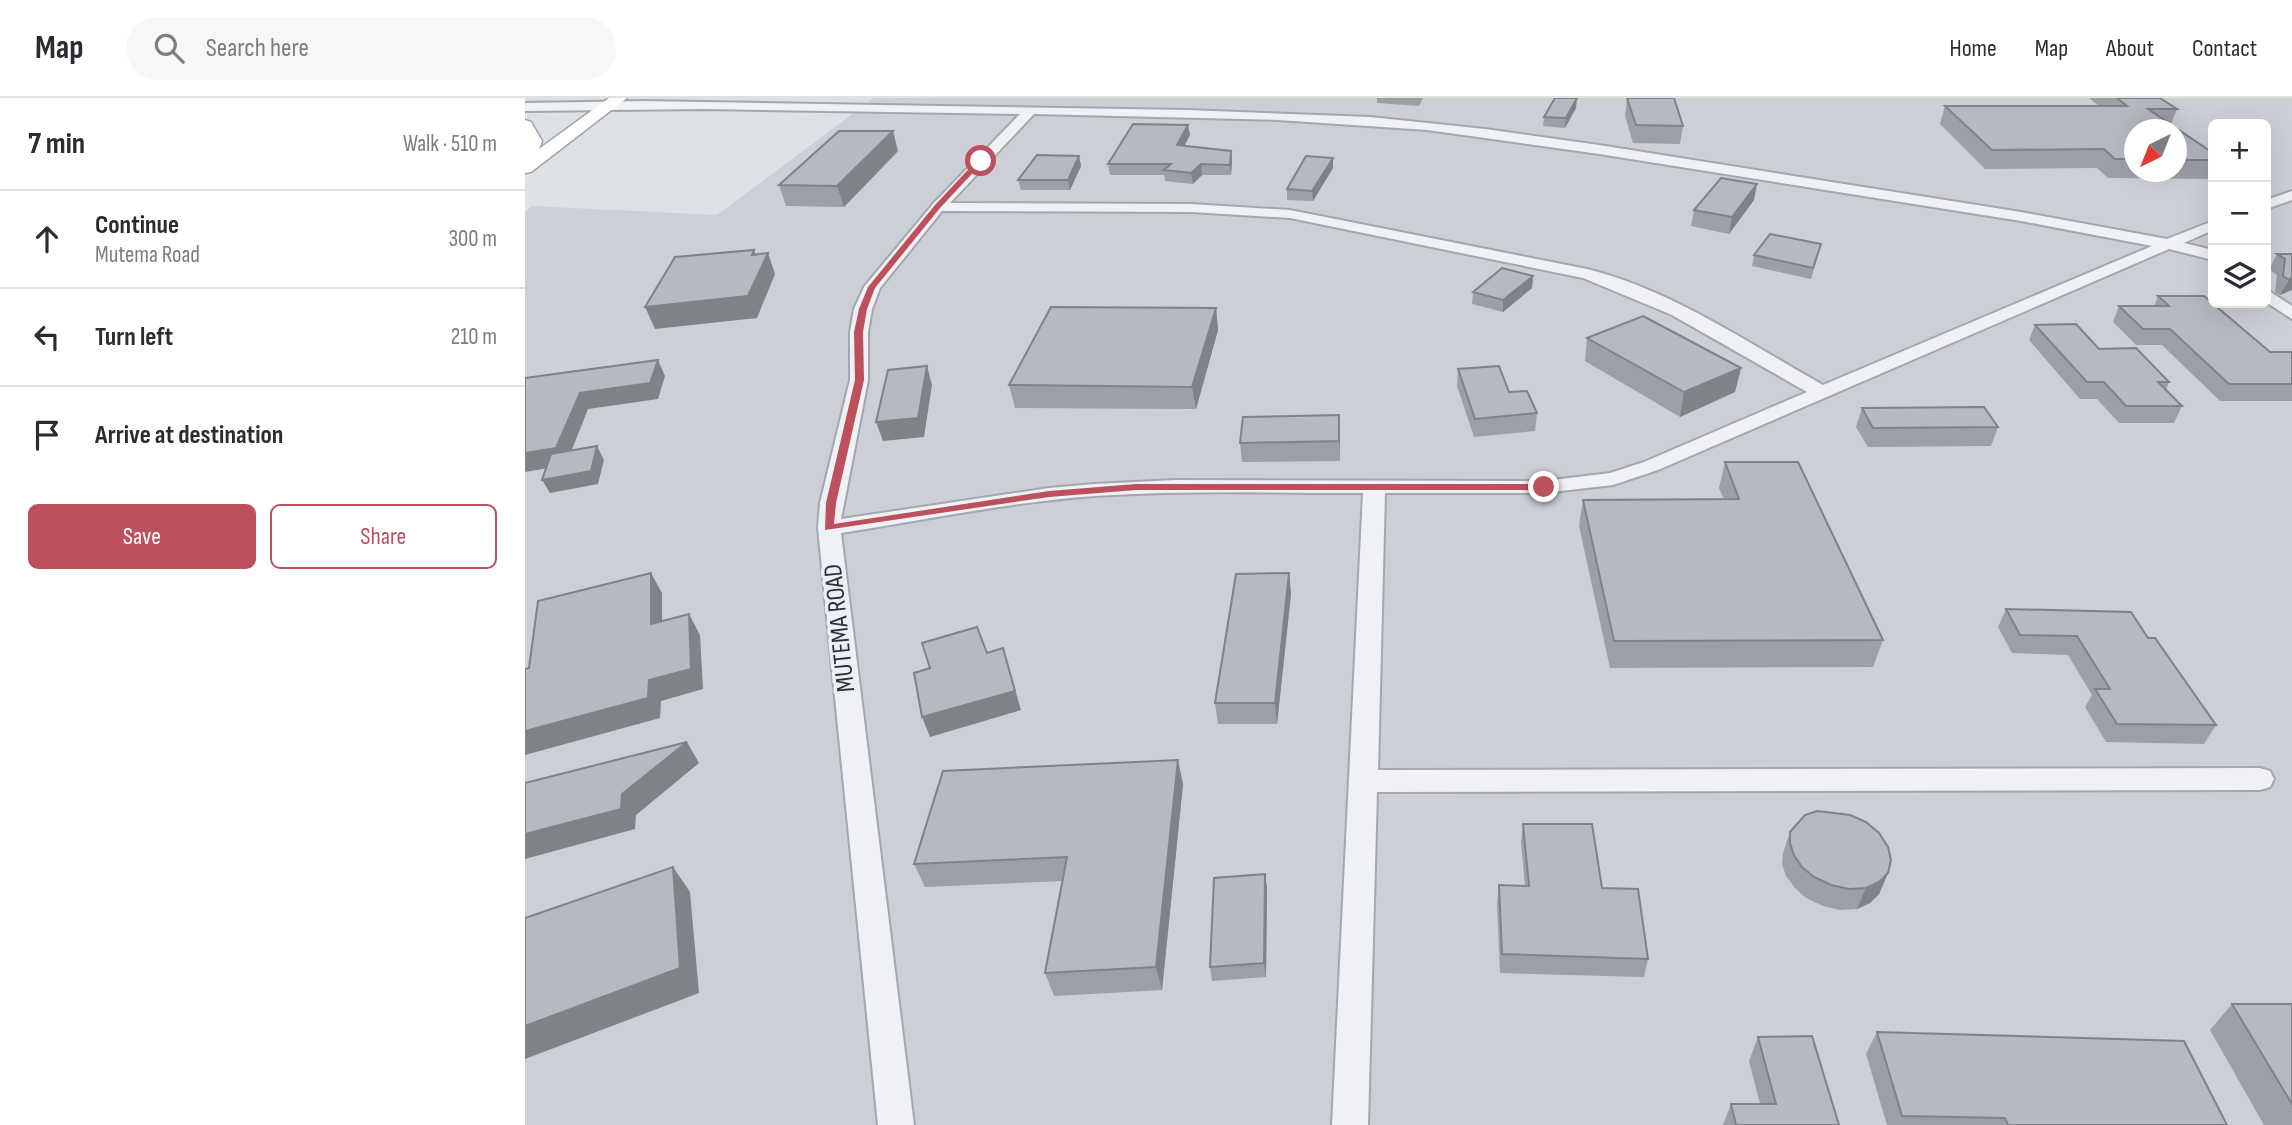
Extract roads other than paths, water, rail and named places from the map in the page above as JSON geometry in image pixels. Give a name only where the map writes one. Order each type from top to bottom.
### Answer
[{"type":"main road","points":[[525,166],[615,101]]},
{"type":"main road","points":[[525,125],[534,141],[525,166]]},
{"type":"street","points":[[850,107],[891,98]]},
{"type":"street","points":[[983,98],[1433,127],[2005,215],[2167,243],[2208,254]]},
{"type":"street","points":[[525,107],[615,101],[850,107],[1146,99]]},
{"type":"street","name":"MUTEMA ROAD","points":[[896,1125],[829,528],[831,503],[859,380],[859,332],[871,287],[938,207],[1041,103]]},
{"type":"street","points":[[2271,203],[2292,195]]},
{"type":"street","points":[[938,207],[1191,208],[1290,214],[1587,274],[1621,284],[1652,298],[1823,393]]},
{"type":"street","points":[[829,528],[1049,494],[1095,490],[1175,486],[1544,487],[1613,479],[1651,466],[2208,227]]},
{"type":"street","points":[[2271,298],[2292,314]]},
{"type":"street","points":[[1350,1125],[1374,487]]},
{"type":"street","points":[[1363,782],[2260,779]]}]
